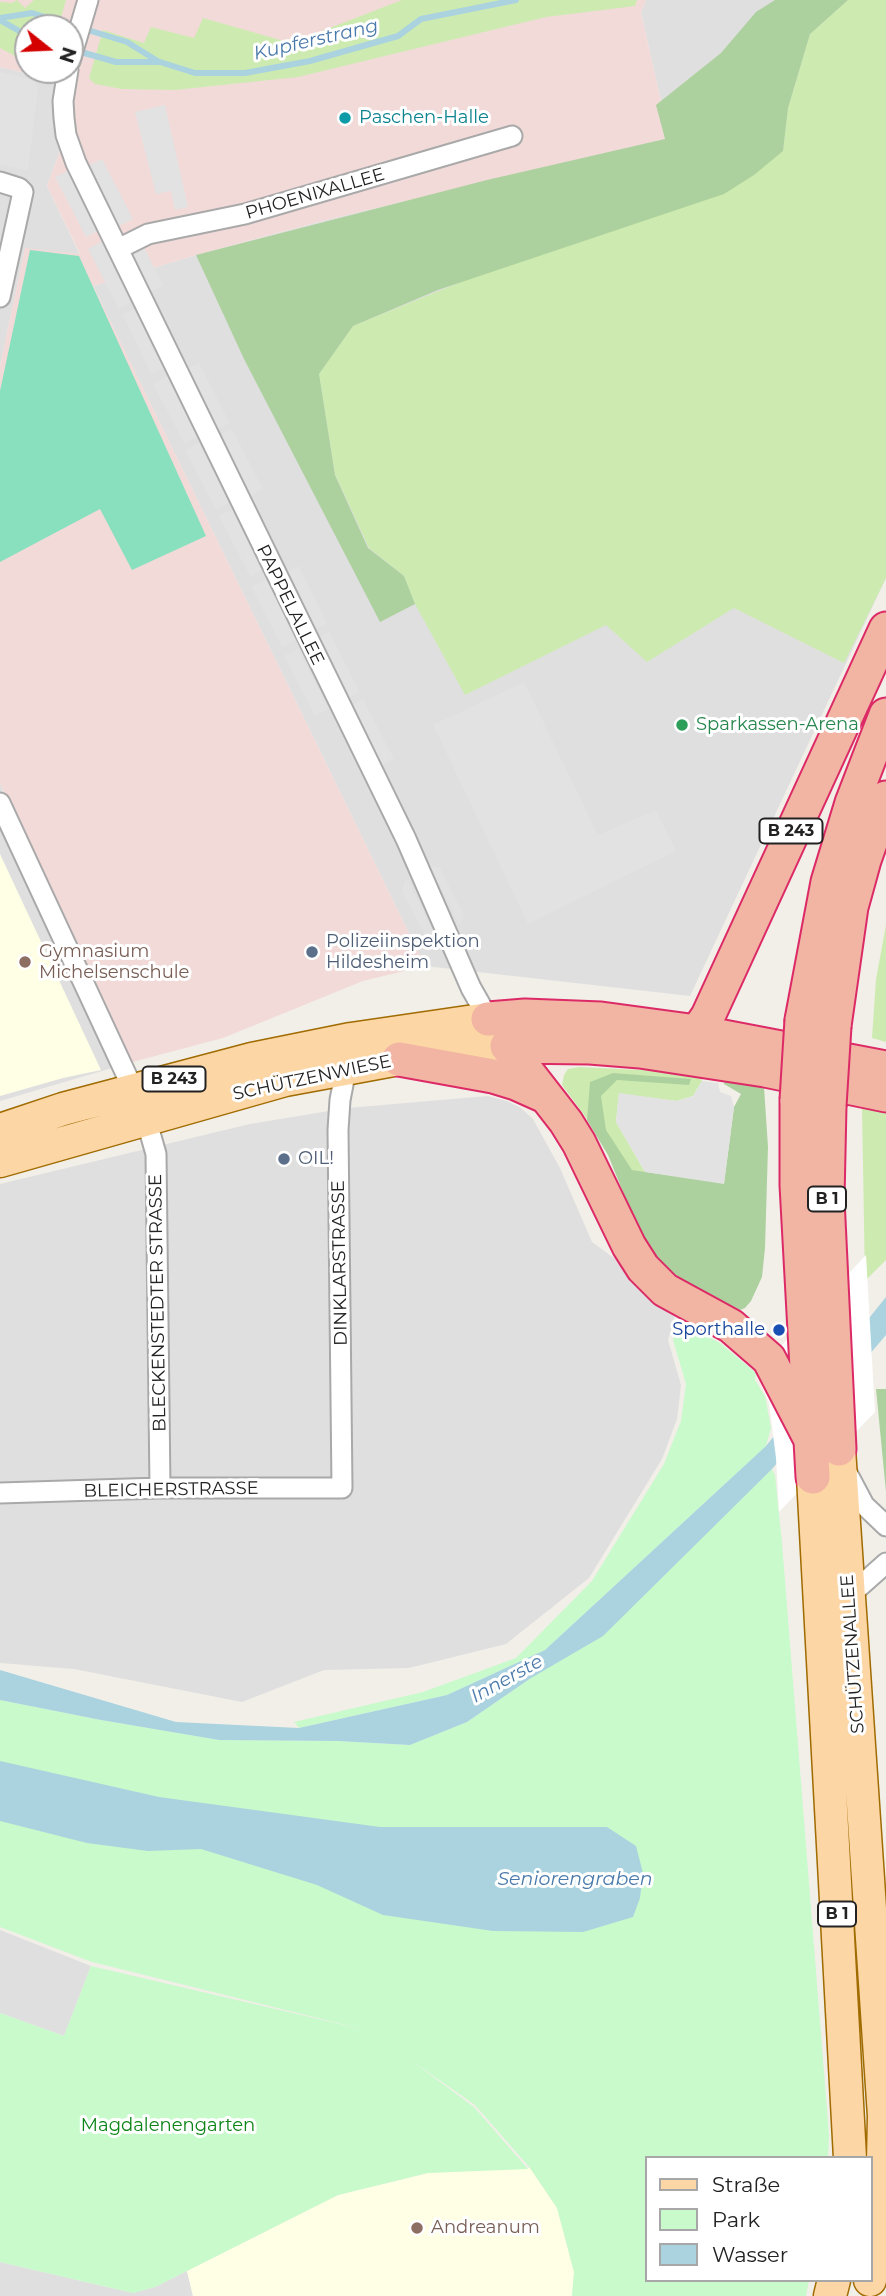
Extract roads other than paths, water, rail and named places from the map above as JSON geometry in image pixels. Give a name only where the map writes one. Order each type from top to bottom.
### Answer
[{"type":"highway","name":"B 243","points":[[488,1019],[525,1016],[601,1019],[697,1032],[708,1016],[886,629]]},
{"type":"highway","name":"B 1","points":[[818,1023],[828,882],[852,803],[886,715]]},
{"type":"highway","name":"B 1","points":[[818,1023],[847,930],[864,860],[886,798]]},
{"type":"highway","points":[[847,930],[867,902],[877,875],[886,863]]},
{"type":"highway","name":"SCHÜTZENALLEE","points":[[818,1023],[813,1103],[797,1185],[804,1321],[826,1456]]},
{"type":"highway","points":[[697,1032],[886,1068]]},
{"type":"highway","name":"B 243","points":[[507,1046],[590,1047],[640,1051],[765,1070],[886,1095]]},
{"type":"highway","points":[[507,1046],[566,1122],[579,1143],[629,1247],[650,1276],[681,1301],[731,1326],[769,1359],[826,1456]]},
{"type":"highway","points":[[399,1059],[493,1076],[545,1096]]},
{"type":"highway","name":"SCHÜTZENALLEE","points":[[813,1103],[827,1199],[832,1291],[826,1456]]},
{"type":"main road","name":"SCHÜTZENWIESE","points":[[0,1161],[285,1080],[349,1054],[488,1019]]},
{"type":"main road","name":"SCHÜTZENWIESE","points":[[0,1130],[134,1090],[252,1059],[349,1054],[399,1059],[507,1046]]},
{"type":"main road","name":"SCHÜTZENALLEE","points":[[826,1456],[849,1596],[875,1830],[884,2158],[880,2226],[872,2269]]},
{"type":"main road","name":"SCHÜTZENALLEE","points":[[826,1456],[821,1661],[850,2156]]},
{"type":"street","name":"PAPPELALLEE","points":[[66,84],[63,101],[66,135],[76,163],[406,839],[471,988],[507,1046]]},
{"type":"street","name":"PHOENIXALLEE","points":[[118,249],[148,234],[245,215],[512,136]]},
{"type":"street","points":[[0,182],[23,192],[0,297]]},
{"type":"street","name":"BLECKENSTEDTER STRASSE","points":[[0,803],[134,1090],[156,1154],[160,1488]]},
{"type":"street","name":"DINKLARSTRASSE","points":[[342,1488],[338,1130],[340,1100],[349,1054]]},
{"type":"street","points":[[826,1456],[864,1505],[886,1526]]},
{"type":"street","name":"BLEICHERSTRASSE","points":[[0,1493],[160,1488],[342,1488]]},
{"type":"street","points":[[849,1596],[886,1563]]},
{"type":"water","name":"Innerste","points":[[886,1297],[886,1335],[772,1469],[603,1636],[531,1678],[467,1722],[410,1745],[338,1741],[219,1740],[0,1700],[0,1670],[176,1722],[299,1728],[447,1695],[545,1650],[766,1446]]},
{"type":"water","name":"Seniorengraben","points":[[0,1761],[159,1797],[380,1827],[607,1827],[636,1846],[643,1873],[640,1898],[633,1917],[583,1932],[493,1931],[383,1915],[317,1885],[201,1849],[148,1851],[87,1843],[0,1821]]},
{"type":"waterway","name":"Kupferstrang","points":[[84,53],[116,62],[160,62],[195,73],[245,73],[310,61],[398,36],[421,19],[516,0]]},
{"type":"waterway","name":"Kupferstrang","points":[[0,18],[32,13],[127,42],[159,62]]},
{"type":"waterway","name":"Kupferstrang","points":[[0,20],[14,28]]},
{"type":"place","name":"Paschen-Halle","points":[[345,118]]},
{"type":"place","name":"Sparkassen-Arena","points":[[682,725]]},
{"type":"place","name":"Polizeiinspektion Hildesheim","points":[[312,952]]},
{"type":"place","name":"Gymnasium Michelsenschule","points":[[25,962]]},
{"type":"place","name":"OIL!","points":[[284,1159]]},
{"type":"place","name":"Sporthalle","points":[[779,1330]]},
{"type":"place","name":"Andreanum","points":[[417,2228]]},
{"type":"park label","name":"Magdalenengarten","points":[[168,2126]]}]
